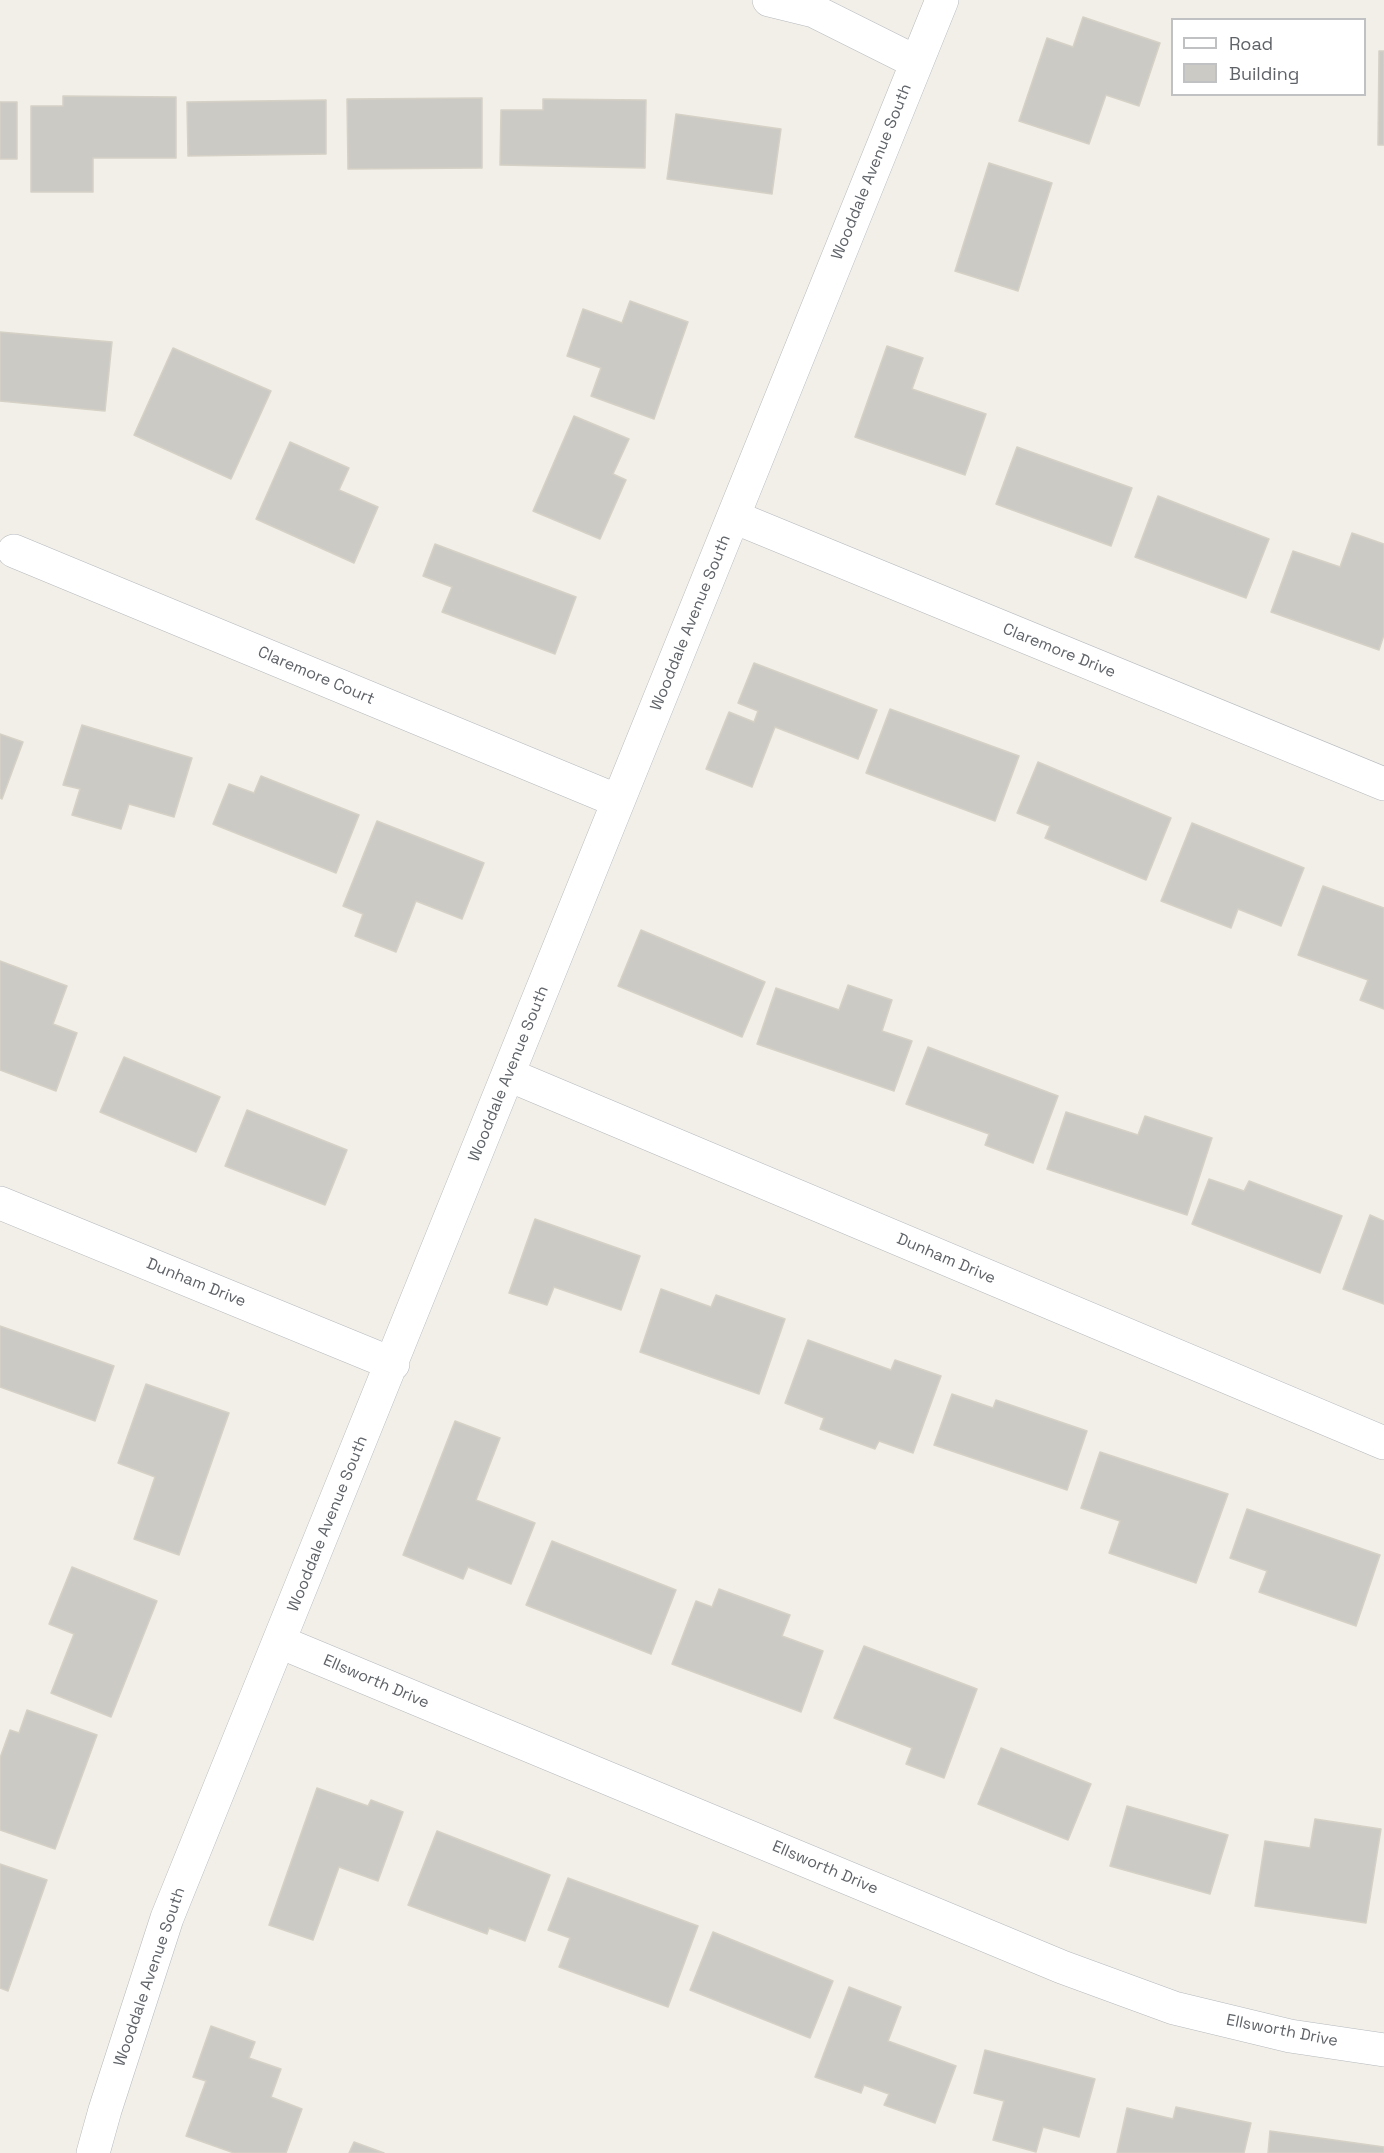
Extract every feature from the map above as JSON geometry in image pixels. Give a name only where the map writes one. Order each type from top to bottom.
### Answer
[{"type":"street","points":[[769,0],[814,11],[916,62]]},
{"type":"street","name":"Wooddale Avenue South","points":[[93,2153],[167,1918],[393,1364],[942,0]]},
{"type":"street","name":"Claremore Drive","points":[[734,517],[1384,784]]},
{"type":"street","name":"Claremore Court","points":[[14,551],[618,801]]},
{"type":"street","name":"Dunham Drive","points":[[509,1075],[1384,1443]]},
{"type":"street","name":"Dunham Drive","points":[[0,1203],[393,1364]]},
{"type":"street","name":"Ellsworth Drive","points":[[280,1642],[1062,1967],[1174,2007],[1290,2036],[1384,2050]]},
{"type":"building","points":[[1083,17],[1160,43],[1139,106],[1106,95],[1089,144],[1019,121],[1047,38],[1073,47]]},
{"type":"building","points":[[1379,51],[1384,51],[1384,145],[1378,145]]},
{"type":"building","points":[[63,96],[176,97],[176,158],[93,158],[93,192],[31,192],[31,106],[63,106]]},
{"type":"building","points":[[482,98],[482,168],[348,169],[347,99]]},
{"type":"building","points":[[543,99],[646,100],[645,168],[500,165],[501,110],[543,110]]},
{"type":"building","points":[[326,100],[326,154],[188,156],[187,102]]},
{"type":"building","points":[[0,102],[17,102],[17,159],[0,159]]},
{"type":"building","points":[[676,114],[781,129],[772,194],[667,179]]},
{"type":"building","points":[[989,163],[1052,183],[1018,291],[955,271]]},
{"type":"building","points":[[630,301],[688,322],[654,419],[591,396],[601,368],[567,356],[583,309],[622,323]]},
{"type":"building","points":[[0,332],[112,342],[105,411],[0,401]]},
{"type":"building","points":[[887,346],[923,358],[912,389],[986,414],[965,475],[855,437]]},
{"type":"building","points":[[173,348],[271,391],[231,479],[134,435]]},
{"type":"building","points":[[574,416],[629,439],[613,474],[626,480],[600,539],[533,511]]},
{"type":"building","points":[[290,442],[349,468],[339,490],[378,507],[354,563],[256,519]]},
{"type":"building","points":[[1017,447],[1132,488],[1111,546],[996,504]]},
{"type":"building","points":[[1158,496],[1269,539],[1246,598],[1135,557]]},
{"type":"building","points":[[1352,533],[1384,544],[1384,635],[1379,650],[1271,612],[1293,551],[1340,567]]},
{"type":"building","points":[[435,544],[576,597],[555,654],[442,612],[452,587],[423,576]]},
{"type":"building","points":[[754,663],[877,710],[858,759],[775,727],[752,787],[706,769],[729,712],[754,722],[758,711],[738,703]]},
{"type":"building","points":[[890,709],[1019,756],[995,821],[866,773]]},
{"type":"building","points":[[82,725],[192,758],[174,817],[129,804],[121,829],[72,815],[80,789],[63,785]]},
{"type":"building","points":[[0,734],[23,742],[2,799],[0,798]]},
{"type":"building","points":[[1038,762],[1171,818],[1146,880],[1045,838],[1050,826],[1017,813]]},
{"type":"building","points":[[261,776],[359,815],[336,873],[213,824],[229,784],[254,793]]},
{"type":"building","points":[[377,821],[484,863],[462,919],[416,901],[396,952],[355,936],[363,914],[343,906]]},
{"type":"building","points":[[1192,823],[1304,868],[1281,926],[1238,909],[1231,928],[1161,901]]},
{"type":"building","points":[[1323,886],[1384,908],[1384,1009],[1360,1000],[1368,980],[1298,955]]},
{"type":"building","points":[[641,930],[765,982],[742,1037],[618,986]]},
{"type":"building","points":[[0,961],[67,986],[53,1024],[77,1033],[56,1091],[0,1070]]},
{"type":"building","points":[[848,985],[892,1000],[882,1031],[912,1041],[894,1091],[757,1044],[776,988],[839,1010]]},
{"type":"building","points":[[928,1047],[1058,1096],[1033,1163],[985,1145],[989,1134],[906,1104]]},
{"type":"building","points":[[124,1057],[220,1097],[196,1152],[100,1112]]},
{"type":"building","points":[[247,1110],[347,1150],[325,1205],[225,1166]]},
{"type":"building","points":[[1066,1112],[1138,1135],[1145,1116],[1212,1138],[1187,1215],[1047,1169]]},
{"type":"building","points":[[1209,1179],[1244,1191],[1249,1181],[1342,1216],[1320,1273],[1192,1224]]},
{"type":"building","points":[[1370,1215],[1384,1221],[1384,1304],[1343,1289]]},
{"type":"building","points":[[535,1219],[640,1256],[621,1310],[554,1287],[547,1305],[509,1293]]},
{"type":"building","points":[[661,1289],[711,1307],[716,1295],[785,1319],[759,1394],[640,1352]]},
{"type":"building","points":[[0,1326],[114,1366],[95,1421],[0,1387]]},
{"type":"building","points":[[808,1340],[891,1370],[895,1360],[941,1376],[913,1453],[879,1441],[875,1449],[820,1429],[824,1418],[785,1403]]},
{"type":"building","points":[[146,1384],[229,1413],[179,1555],[134,1539],[155,1477],[118,1463]]},
{"type":"building","points":[[952,1394],[993,1408],[996,1400],[1087,1431],[1067,1490],[934,1445]]},
{"type":"building","points":[[455,1421],[500,1438],[476,1500],[535,1523],[511,1584],[468,1567],[463,1579],[403,1555]]},
{"type":"building","points":[[1100,1452],[1228,1494],[1196,1583],[1109,1553],[1120,1521],[1081,1508]]},
{"type":"building","points":[[1247,1509],[1380,1555],[1356,1626],[1259,1592],[1267,1571],[1230,1558]]},
{"type":"building","points":[[552,1541],[676,1590],[651,1654],[526,1605]]},
{"type":"building","points":[[72,1567],[157,1601],[111,1717],[51,1693],[74,1634],[49,1624]]},
{"type":"building","points":[[719,1589],[790,1615],[782,1636],[823,1651],[801,1712],[672,1664],[696,1601],[712,1607]]},
{"type":"building","points":[[864,1646],[977,1689],[944,1778],[906,1764],[912,1748],[834,1718]]},
{"type":"building","points":[[27,1710],[97,1735],[55,1849],[0,1830],[0,1758],[10,1730],[19,1733]]},
{"type":"building","points":[[1001,1748],[1091,1784],[1068,1840],[978,1804]]},
{"type":"building","points":[[317,1788],[368,1806],[371,1800],[403,1812],[378,1881],[339,1867],[313,1940],[269,1925]]},
{"type":"building","points":[[1127,1806],[1228,1835],[1210,1894],[1110,1866]]},
{"type":"building","points":[[1315,1819],[1381,1829],[1366,1923],[1255,1906],[1265,1841],[1310,1848]]},
{"type":"building","points":[[437,1831],[550,1875],[525,1941],[489,1928],[487,1934],[408,1905]]},
{"type":"building","points":[[0,1864],[47,1880],[8,1991],[0,1988]]},
{"type":"building","points":[[568,1878],[698,1926],[668,2007],[559,1967],[570,1938],[548,1930]]},
{"type":"building","points":[[713,1932],[833,1981],[810,2038],[690,1990]]},
{"type":"building","points":[[849,1987],[901,2007],[888,2041],[956,2066],[935,2123],[884,2105],[889,2094],[864,2085],[861,2093],[815,2077]]},
{"type":"building","points":[[211,2026],[255,2042],[249,2058],[281,2069],[271,2097],[302,2109],[286,2153],[234,2153],[186,2136],[206,2081],[193,2077]]},
{"type":"building","points":[[985,2050],[1095,2079],[1079,2137],[1043,2127],[1036,2152],[993,2140],[1004,2101],[974,2093]]},
{"type":"building","points":[[1176,2107],[1251,2123],[1244,2153],[1117,2153],[1127,2108],[1173,2119]]},
{"type":"building","points":[[1270,2131],[1384,2147],[1384,2153],[1268,2153]]},
{"type":"building","points":[[354,2142],[384,2153],[349,2153]]}]
